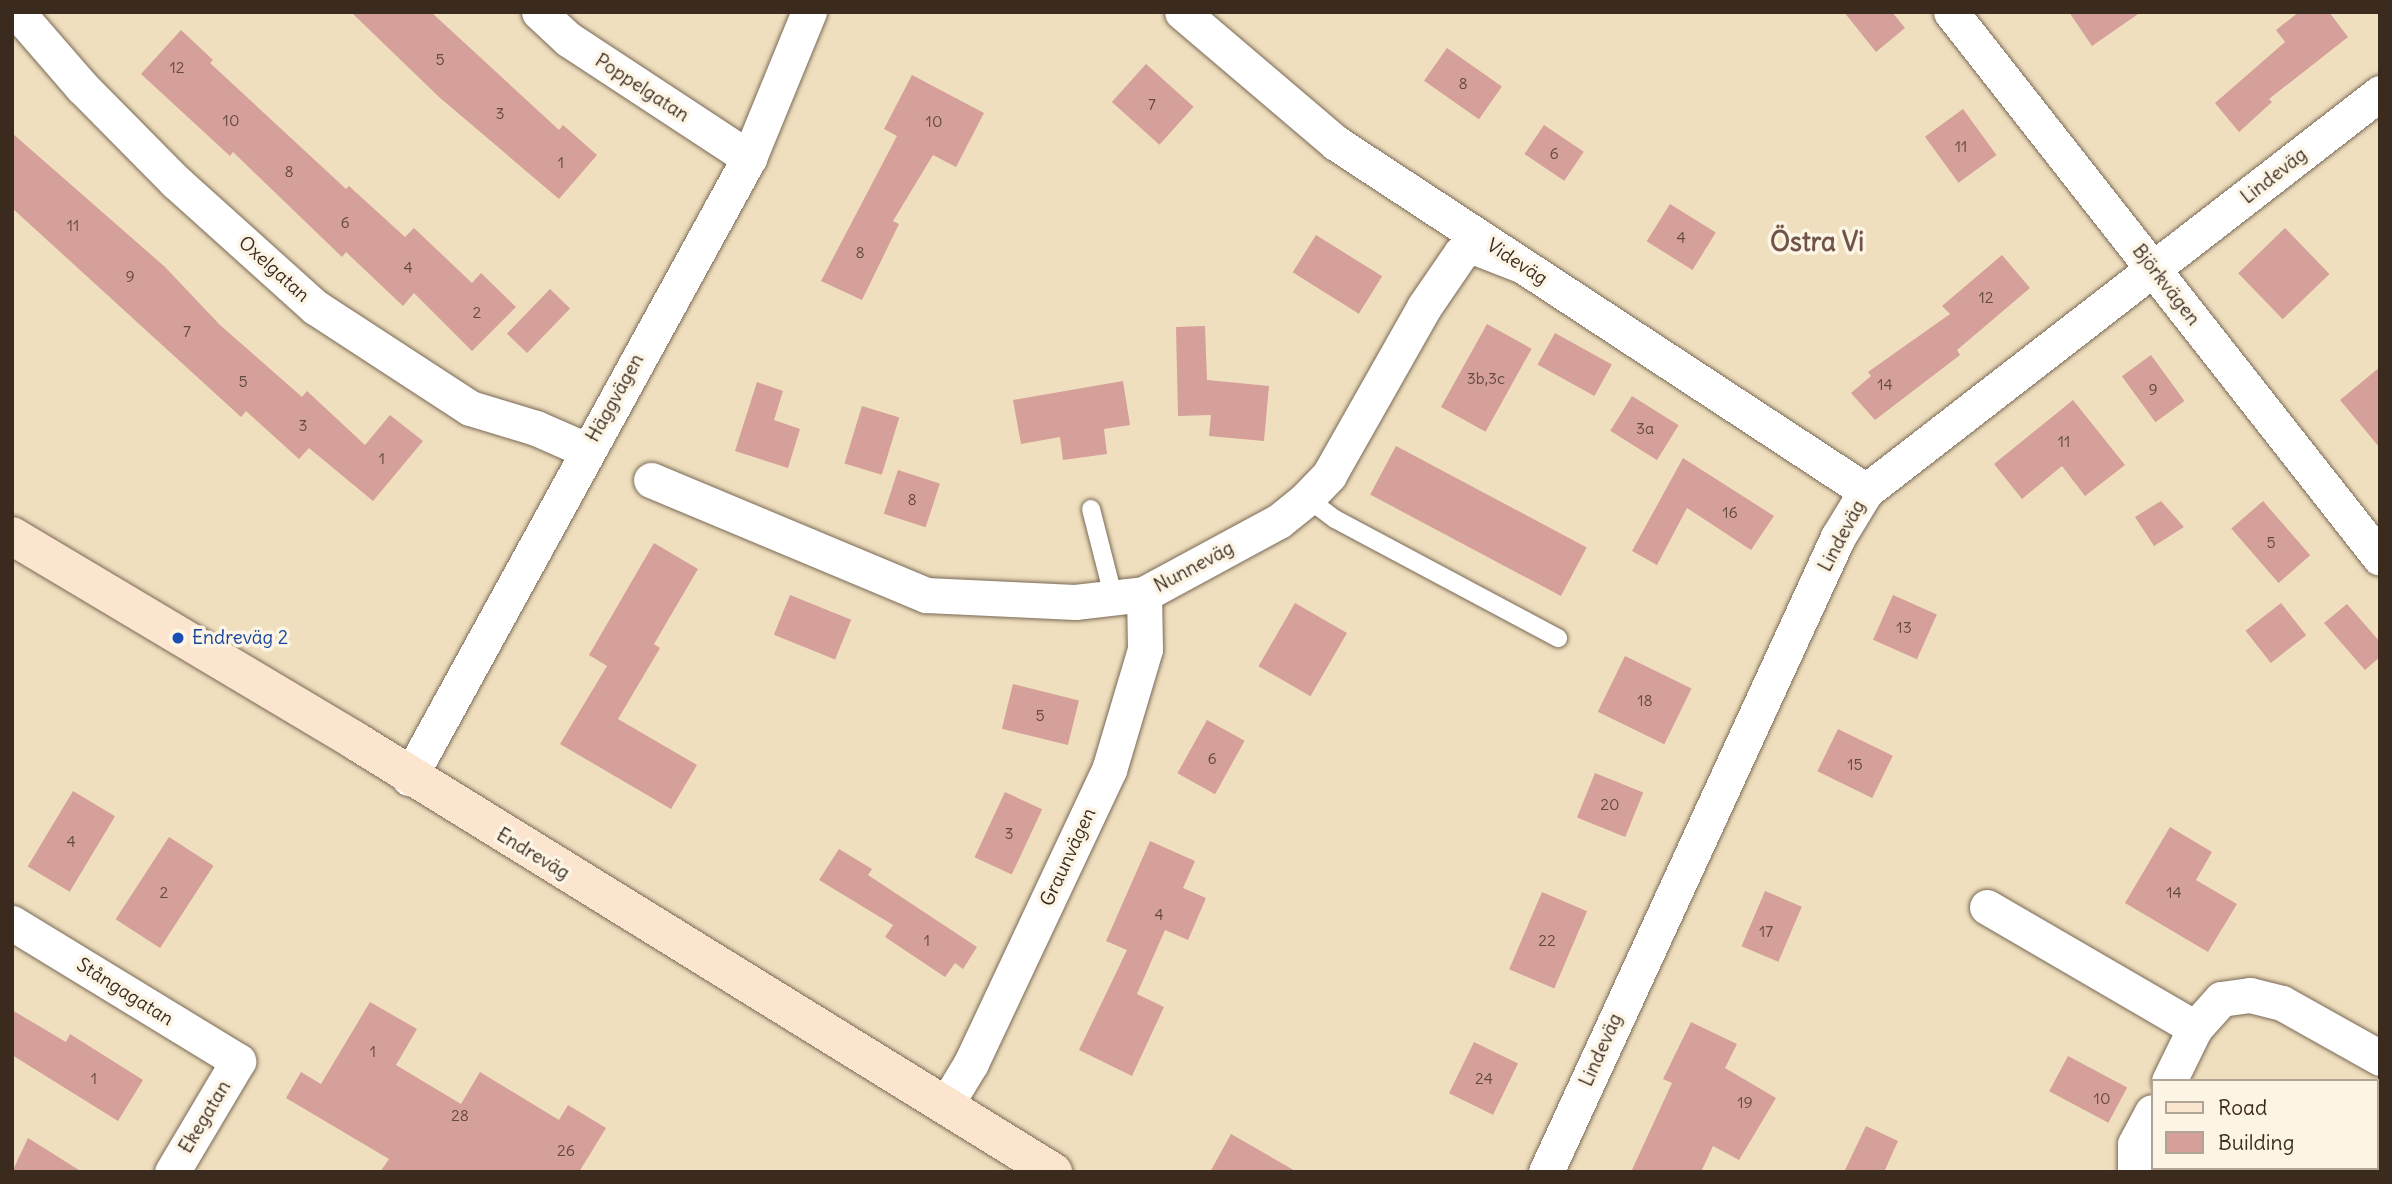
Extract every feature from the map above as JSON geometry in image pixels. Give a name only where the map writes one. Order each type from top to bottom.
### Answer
[{"type":"main road","name":"Endreväg","points":[[12,536],[354,740],[409,778],[1053,1172]]},
{"type":"street","name":"Oxelgatan","points":[[17,12],[82,87],[176,182],[315,307],[470,408],[536,428],[586,450]]},
{"type":"street","name":"Poppelgatan","points":[[539,12],[568,39],[750,158]]},
{"type":"street","name":"Häggvägen","points":[[409,778],[435,738],[586,450],[750,158],[809,12]]},
{"type":"street","name":"Videväg","points":[[1182,12],[1336,143],[1866,491]]},
{"type":"street","name":"Björkvägen","points":[[1951,12],[2380,558]]},
{"type":"street","name":"Lindeväg","points":[[1546,1172],[1838,537],[1866,491],[2380,93]]},
{"type":"street","name":"Nunneväg","points":[[651,480],[926,594],[1075,602],[1129,597],[1279,521],[1307,498],[1328,475],[1424,307],[1461,253],[1472,246],[1521,264]]},
{"type":"street","name":"Graunvägen","points":[[945,1106],[988,1028],[1109,770],[1145,649],[1129,597]]},
{"type":"street","points":[[1987,907],[2194,1028]]},
{"type":"street","name":"Stångagatan","points":[[12,923],[238,1061]]},
{"type":"street","points":[[2170,1079],[2194,1028],[2221,999],[2250,995],[2282,1003],[2380,1058]]},
{"type":"street","name":"Ekegatan","points":[[172,1172],[238,1061]]},
{"type":"street","points":[[2135,1172],[2135,1144],[2150,1116]]},
{"type":"lane","points":[[1307,498],[1335,519],[1558,638]]},
{"type":"lane","points":[[1091,509],[1129,597]]},
{"type":"building","points":[[351,12],[431,12],[559,130],[563,125],[597,155],[559,199],[439,97]]},
{"type":"building","points":[[1844,12],[1892,12],[1905,28],[1876,52]]},
{"type":"building","points":[[2069,12],[2141,12],[2092,46]]},
{"type":"building","points":[[2299,12],[2329,12],[2348,37],[2269,99],[2272,102],[2239,132],[2215,103],[2285,42],[2276,30]]},
{"type":"building","points":[[181,30],[213,60],[210,63],[346,189],[349,186],[405,237],[414,228],[472,283],[481,273],[516,307],[472,351],[414,293],[403,306],[346,252],[342,257],[233,152],[230,156],[141,74]]},
{"type":"building","points":[[1447,48],[1502,86],[1479,119],[1424,81]]},
{"type":"building","points":[[1146,64],[1194,107],[1159,145],[1112,102]]},
{"type":"building","points":[[912,75],[984,113],[956,167],[933,155],[893,221],[899,224],[862,300],[821,281],[897,136],[884,129]]},
{"type":"building","points":[[1963,109],[1997,155],[1958,183],[1925,137]]},
{"type":"building","points":[[1544,125],[1584,152],[1564,181],[1524,154]]},
{"type":"building","points":[[12,133],[165,267],[220,325],[302,397],[307,391],[365,445],[390,415],[423,441],[373,501],[309,448],[299,459],[246,411],[241,417],[12,208]]},
{"type":"building","points":[[1670,204],[1716,233],[1692,270],[1647,241]]},
{"type":"building","points":[[2285,228],[2329,274],[2283,319],[2238,273]]},
{"type":"building","points":[[1316,235],[1382,276],[1359,314],[1293,272]]},
{"type":"building","points":[[2002,255],[2030,288],[1957,350],[1960,355],[1875,420],[1851,393],[1871,376],[1868,372],[1950,314],[1942,306]]},
{"type":"building","points":[[550,289],[570,308],[527,353],[507,334]]},
{"type":"building","points":[[1487,324],[1532,349],[1486,432],[1441,407]]},
{"type":"building","points":[[1205,326],[1207,380],[1269,386],[1264,441],[1209,436],[1211,415],[1178,416],[1176,327]]},
{"type":"building","points":[[1555,333],[1612,365],[1594,396],[1538,364]]},
{"type":"building","points":[[2151,355],[2185,401],[2155,422],[2122,376]]},
{"type":"building","points":[[2380,367],[2380,448],[2340,400]]},
{"type":"building","points":[[1123,381],[1130,425],[1104,429],[1107,454],[1063,460],[1060,437],[1021,444],[1013,400]]},
{"type":"building","points":[[757,382],[783,391],[774,420],[800,429],[788,468],[735,451]]},
{"type":"building","points":[[1632,396],[1679,425],[1657,460],[1610,431]]},
{"type":"building","points":[[2073,400],[2125,465],[2085,496],[2062,466],[2022,499],[1994,464]]},
{"type":"building","points":[[862,406],[899,417],[882,475],[844,463]]},
{"type":"building","points":[[1396,446],[1587,547],[1561,596],[1370,495]]},
{"type":"building","points":[[1683,458],[1774,516],[1751,550],[1687,508],[1657,565],[1632,551]]},
{"type":"building","points":[[898,470],[940,484],[926,527],[884,514]]},
{"type":"building","points":[[2161,501],[2184,527],[2154,546],[2135,517]]},
{"type":"building","points":[[2263,501],[2310,555],[2279,583],[2231,529]]},
{"type":"building","points":[[654,543],[698,569],[654,644],[660,648],[618,719],[697,765],[671,809],[560,744],[607,666],[589,655]]},
{"type":"building","points":[[790,595],[851,620],[835,660],[774,635]]},
{"type":"building","points":[[1893,595],[1937,615],[1917,659],[1873,640]]},
{"type":"building","points":[[1295,603],[1347,633],[1310,696],[1258,666]]},
{"type":"building","points":[[2281,603],[2306,635],[2271,663],[2246,631]]},
{"type":"building","points":[[2347,604],[2380,642],[2380,657],[2365,670],[2324,623]]},
{"type":"building","points":[[1625,656],[1692,688],[1664,744],[1598,712]]},
{"type":"building","points":[[1013,684],[1079,700],[1068,745],[1002,729]]},
{"type":"building","points":[[1207,720],[1245,741],[1215,794],[1177,773]]},
{"type":"building","points":[[1838,729],[1893,756],[1872,798],[1817,771]]},
{"type":"building","points":[[1595,773],[1643,792],[1625,837],[1577,818]]},
{"type":"building","points":[[73,791],[115,816],[70,892],[28,866]]},
{"type":"building","points":[[1005,792],[1042,809],[1012,875],[975,857]]},
{"type":"building","points":[[2170,827],[2212,852],[2196,880],[2237,904],[2208,952],[2125,903]]},
{"type":"building","points":[[169,837],[213,866],[160,948],[116,919]]},
{"type":"building","points":[[1150,841],[1195,861],[1183,888],[1206,898],[1188,940],[1165,930],[1137,994],[1164,1007],[1132,1076],[1079,1050],[1127,950],[1106,941]]},
{"type":"building","points":[[839,849],[872,869],[868,875],[977,947],[963,969],[955,963],[945,977],[885,937],[893,925],[819,880]]},
{"type":"building","points":[[1765,891],[1802,907],[1778,962],[1742,946]]},
{"type":"building","points":[[1542,892],[1587,911],[1554,988],[1509,969]]},
{"type":"building","points":[[370,1002],[417,1029],[396,1065],[461,1104],[480,1072],[559,1120],[568,1105],[606,1128],[579,1172],[380,1172],[389,1159],[286,1098],[301,1072],[321,1084]]},
{"type":"building","points":[[12,1010],[66,1042],[70,1034],[143,1080],[118,1121],[12,1055]]},
{"type":"building","points":[[1691,1022],[1737,1044],[1725,1068],[1776,1098],[1739,1160],[1713,1146],[1701,1172],[1631,1172],[1672,1083],[1663,1079]]},
{"type":"building","points":[[1474,1042],[1518,1063],[1493,1115],[1449,1093]]},
{"type":"building","points":[[2068,1056],[2127,1087],[2108,1123],[2049,1091]]},
{"type":"building","points":[[1866,1126],[1898,1141],[1884,1172],[1844,1172]]},
{"type":"building","points":[[1231,1134],[1297,1172],[1210,1172]]},
{"type":"building","points":[[28,1138],[82,1172],[12,1172]]},
{"type":"place","name":"Endreväg 2","points":[[178,638]]},
{"type":"district","name":"Östra Vi","points":[[1817,242]]}]
